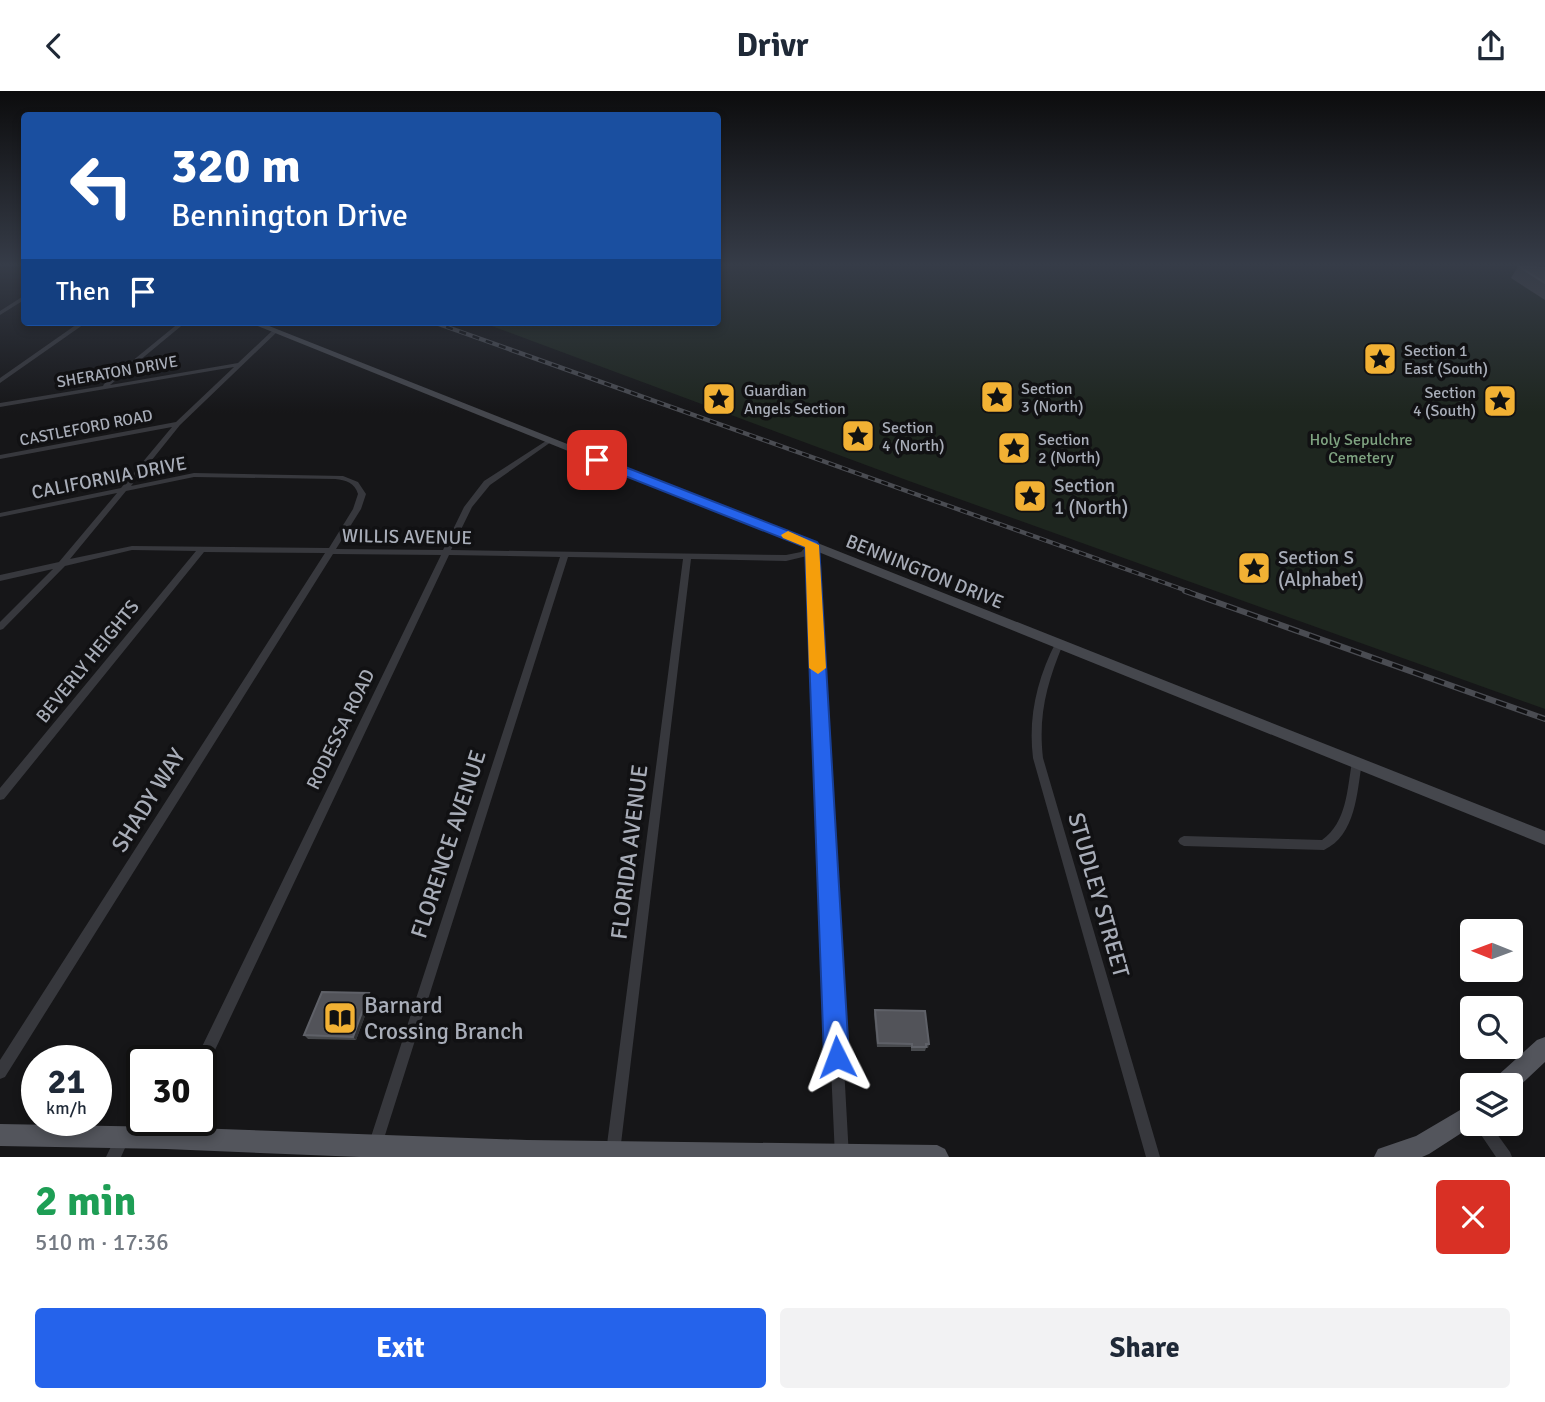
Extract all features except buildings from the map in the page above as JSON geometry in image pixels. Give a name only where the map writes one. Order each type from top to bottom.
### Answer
[{"type":"main road","points":[[1517,1073],[1545,1048]]},
{"type":"main road","points":[[1386,1157],[1421,1146],[1460,1122]]},
{"type":"main road","points":[[217,1134],[365,1151],[937,1157]]},
{"type":"main road","points":[[0,1135],[118,1147],[150,1136]]},
{"type":"street","points":[[0,381],[78,326]]},
{"type":"street","points":[[104,387],[178,326]]},
{"type":"street","name":"BENNINGTON DRIVE","points":[[262,326],[1545,838]]},
{"type":"street","points":[[0,627],[62,564],[178,424],[275,331]]},
{"type":"street","name":"SHERATON DRIVE","points":[[0,405],[238,365]]},
{"type":"street","name":"CASTLEFORD ROAD","points":[[0,457],[178,424]]},
{"type":"street","name":"RODESSA ROAD","points":[[210,1045],[468,507],[482,488],[549,441]]},
{"type":"street","name":"CALIFORNIA DRIVE","points":[[0,515],[194,475],[344,478],[361,489],[361,501],[331,551]]},
{"type":"street","points":[[812,545],[842,1156]]},
{"type":"street","name":"WILLIS AVENUE","points":[[0,578],[132,548],[793,558],[804,554],[812,545]]},
{"type":"street","name":"BEVERLY HEIGHTS","points":[[0,796],[202,549]]},
{"type":"street","name":"SHADY WAY","points":[[0,1072],[331,551]]},
{"type":"street","name":"FLORENCE AVENUE","points":[[365,1151],[565,555]]},
{"type":"street","name":"FLORIDA AVENUE","points":[[604,1154],[687,557]]},
{"type":"street","name":"STUDLEY STREET","points":[[1059,644],[1037,701],[1035,739],[1038,758],[1153,1157]]},
{"type":"street","points":[[1184,841],[1324,845],[1336,838],[1344,827],[1357,762]]},
{"type":"street","points":[[1490,1136],[1505,1157]]},
{"type":"green space","name":"Holy Sepulchre Cemetery","points":[[721,314],[1545,314],[1545,709],[909,481],[492,326],[721,326]]},
{"type":"railway","points":[[444,326],[1190,592]]},
{"type":"railway","points":[[1185,591],[1545,719]]},
{"type":"slow traffic","points":[[788,535],[812,545],[818,668]]},
{"type":"place","name":"Section 1 East (South)","points":[[1380,359]]},
{"type":"place","name":"Section 3 (North)","points":[[997,397]]},
{"type":"place","name":"Guardian Angels Section","points":[[719,399]]},
{"type":"place","name":"Section 4 (South)","points":[[1500,401]]},
{"type":"place","name":"Section 4 (North)","points":[[858,436]]},
{"type":"place","name":"Section 2 (North)","points":[[1014,448]]},
{"type":"place","name":"Section 1 (North)","points":[[1030,496]]},
{"type":"place","name":"Section S (Alphabet)","points":[[1254,568]]},
{"type":"place","name":"Barnard Crossing Branch","points":[[340,1018]]},
{"type":"route","points":[[597,460],[812,545],[837,1057]]}]
